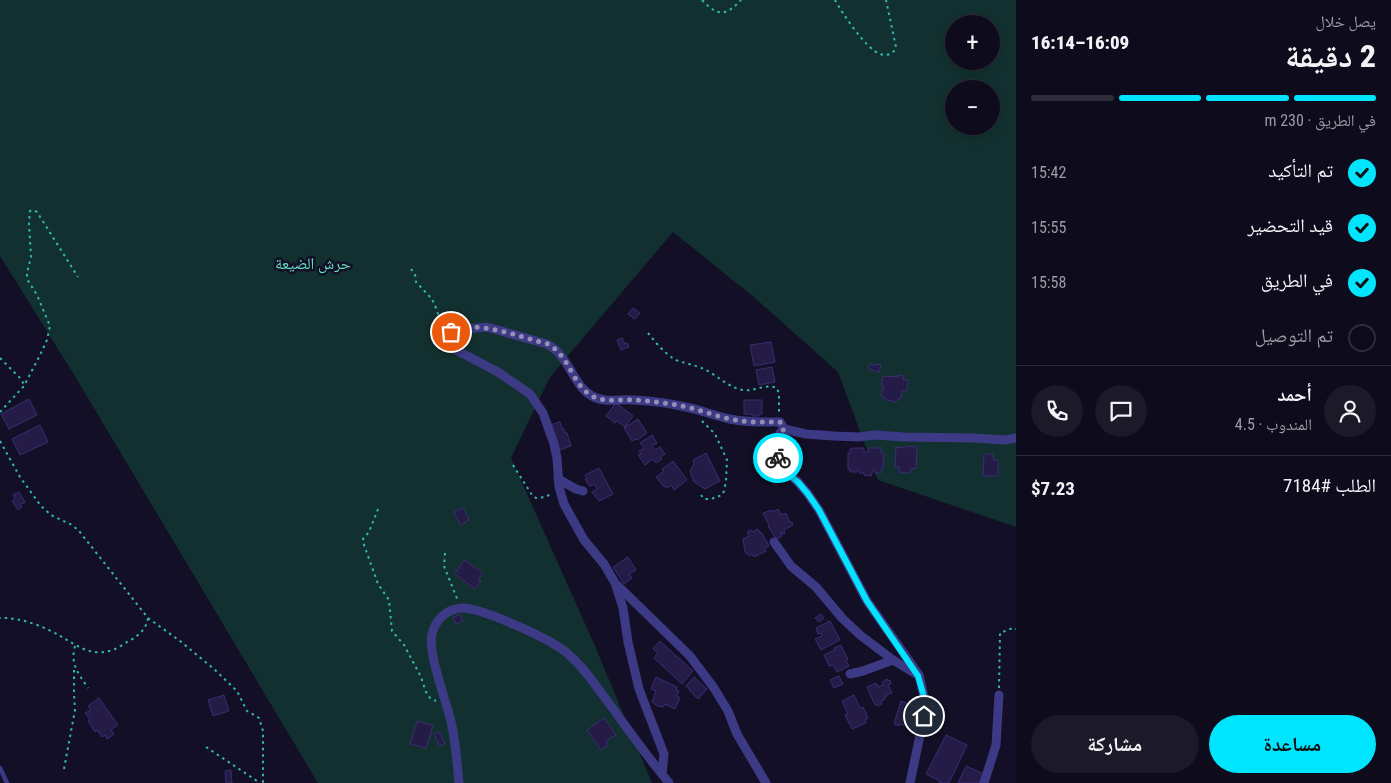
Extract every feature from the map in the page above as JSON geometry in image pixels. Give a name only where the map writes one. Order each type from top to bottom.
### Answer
[{"type":"street","points":[[766,783],[737,734],[728,711],[714,688],[690,656],[616,583],[604,564],[584,540],[564,504],[554,444],[542,413],[530,394],[498,372],[454,349],[448,337],[451,332],[487,327],[548,344],[556,348],[564,358],[584,390],[591,396],[602,400],[621,399],[686,407],[730,419],[782,426],[806,434],[1005,440],[1016,438]]},
{"type":"street","points":[[782,426],[775,446],[776,455],[783,470],[798,482],[819,510],[867,601],[918,676],[924,697],[924,716],[910,783]]},
{"type":"street","points":[[559,483],[584,491]]},
{"type":"street","points":[[774,542],[790,566],[816,587],[860,636],[918,676]]},
{"type":"street","points":[[616,583],[639,689],[664,754],[662,774]]},
{"type":"street","points":[[459,783],[452,725],[433,655],[431,637],[434,626],[439,618],[449,611],[461,608],[478,611],[498,618],[555,644],[569,654],[586,673],[669,783]]},
{"type":"street","points":[[850,674],[863,672],[893,660]]},
{"type":"street","points":[[984,783],[996,745],[999,695]]},
{"type":"lane","points":[[0,768],[7,783]]},
{"type":"path","points":[[702,0],[715,11],[724,13],[732,9],[740,0]]},
{"type":"path","points":[[834,0],[862,39],[873,50],[881,55],[890,55],[896,47],[886,0]]},
{"type":"path","points":[[0,412],[24,386],[47,340],[50,326],[37,295],[27,279],[31,257],[30,211],[37,212],[78,277]]},
{"type":"path","points":[[411,269],[415,274],[416,282],[432,299],[443,329],[448,337]]},
{"type":"path","points":[[648,333],[674,359],[705,369],[734,387],[749,390],[771,385],[777,388],[782,426]]},
{"type":"path","points":[[0,358],[22,380],[24,386]]},
{"type":"path","points":[[698,418],[714,434],[727,460],[726,481],[722,495],[711,499],[704,499],[701,495]]},
{"type":"path","points":[[0,441],[20,477],[42,506],[51,515],[72,524],[148,618],[214,669],[237,691],[247,710],[259,718],[263,731],[262,783]]},
{"type":"path","points":[[512,465],[536,498],[546,497],[559,483]]},
{"type":"path","points":[[378,509],[370,532],[363,539],[363,542],[378,584],[389,600],[392,631],[404,645],[430,698],[447,707]]},
{"type":"path","points":[[444,553],[444,566],[461,608]]},
{"type":"path","points":[[0,618],[19,620],[40,627],[87,651],[109,652],[136,637],[146,628],[148,618]]},
{"type":"path","points":[[999,695],[1000,633],[1012,628],[1016,629]]},
{"type":"path","points":[[64,769],[75,710],[73,652],[75,646]]},
{"type":"path","points":[[74,668],[88,688]]},
{"type":"path","points":[[206,747],[262,783]]},
{"type":"green space","name":"حرش الضيعة","points":[[0,0],[1016,0],[1016,527],[878,480],[838,372],[755,298],[673,232],[550,377],[511,458],[595,646],[652,783],[318,783],[76,378],[0,256]]},
{"type":"building","points":[[633,308],[640,313],[635,319],[628,314]]},
{"type":"building","points":[[622,338],[629,347],[621,350],[617,340]]},
{"type":"building","points":[[771,342],[775,362],[754,366],[750,345]]},
{"type":"building","points":[[870,364],[874,366],[875,364],[881,365],[879,372],[868,369]]},
{"type":"building","points":[[772,367],[775,382],[759,385],[756,370]]},
{"type":"building","points":[[898,375],[904,376],[903,380],[908,380],[907,391],[902,391],[901,398],[894,402],[884,399],[881,396],[884,386],[881,386],[883,376],[898,377]]},
{"type":"building","points":[[29,399],[37,415],[9,429],[1,414]]},
{"type":"building","points":[[744,400],[762,400],[762,414],[752,416],[752,414],[744,414]]},
{"type":"building","points":[[616,403],[633,416],[625,427],[617,421],[615,423],[606,416]]},
{"type":"building","points":[[638,419],[647,433],[632,441],[624,428]]},
{"type":"building","points":[[560,422],[562,429],[567,433],[571,446],[560,450],[550,425]]},
{"type":"building","points":[[40,425],[48,442],[20,455],[12,439]]},
{"type":"building","points":[[652,435],[657,443],[652,446],[655,450],[660,447],[665,454],[656,463],[653,459],[645,465],[638,455],[641,454],[639,451],[644,448],[640,443]]},
{"type":"building","points":[[906,446],[917,447],[916,469],[911,468],[910,473],[899,472],[899,467],[895,467],[896,447],[906,448]]},
{"type":"building","points":[[853,448],[864,448],[864,452],[869,452],[869,448],[881,448],[881,453],[884,453],[881,473],[875,473],[875,470],[873,470],[871,476],[859,473],[857,469],[857,472],[850,472],[850,469],[848,469],[848,453]]},
{"type":"building","points":[[706,453],[720,481],[705,489],[694,482],[690,472],[694,463],[693,460]]},
{"type":"building","points":[[984,454],[993,454],[993,460],[998,460],[998,476],[983,476]]},
{"type":"building","points":[[673,461],[687,480],[674,490],[671,485],[667,488],[664,487],[656,477],[664,471],[662,469]]},
{"type":"building","points":[[599,468],[613,494],[599,501],[592,492],[597,489],[595,484],[590,486],[585,479],[587,479],[585,475]]},
{"type":"building","points":[[19,492],[25,502],[20,505],[22,507],[18,510],[12,501],[15,498],[13,495]]},
{"type":"building","points":[[463,508],[469,520],[460,525],[454,512]]},
{"type":"building","points":[[778,509],[781,515],[786,513],[790,523],[792,522],[793,525],[784,530],[785,533],[782,534],[781,532],[782,536],[776,539],[763,513],[772,510],[773,512]]},
{"type":"building","points":[[758,529],[769,546],[765,548],[766,551],[754,557],[745,552],[743,539],[749,536],[747,532]]},
{"type":"building","points":[[628,557],[636,570],[629,574],[632,578],[624,584],[613,567]]},
{"type":"building","points":[[464,560],[483,573],[478,580],[481,581],[475,589],[455,574]]},
{"type":"building","points":[[460,614],[463,621],[456,624],[453,618]]},
{"type":"building","points":[[821,614],[824,618],[819,622],[815,618]]},
{"type":"building","points":[[830,621],[840,640],[821,650],[815,639],[822,636],[821,633],[818,634],[816,628]]},
{"type":"building","points":[[660,641],[693,671],[682,684],[654,658],[658,653],[653,649]]},
{"type":"building","points":[[841,645],[849,666],[837,672],[833,665],[829,666],[824,655]]},
{"type":"building","points":[[839,676],[843,684],[834,688],[830,680]]},
{"type":"building","points":[[656,677],[677,687],[676,690],[679,691],[677,696],[680,698],[675,709],[665,704],[663,707],[659,707],[652,702],[656,691],[651,689]]},
{"type":"building","points":[[694,677],[707,689],[698,699],[686,686]]},
{"type":"building","points":[[887,679],[888,681],[890,680],[891,684],[888,685],[892,693],[886,695],[885,699],[881,701],[882,704],[875,705],[867,687],[876,683],[878,687],[883,685],[882,682]]},
{"type":"building","points":[[224,695],[229,711],[213,716],[208,700]]},
{"type":"building","points":[[854,695],[860,708],[863,707],[868,718],[865,720],[866,723],[852,729],[845,715],[848,714],[842,701]]},
{"type":"building","points":[[99,698],[118,725],[111,730],[114,734],[107,739],[105,735],[102,737],[97,730],[95,732],[85,713],[91,710],[88,706]]},
{"type":"building","points":[[901,701],[914,706],[909,727],[894,724]]},
{"type":"building","points":[[604,718],[616,735],[606,741],[608,745],[601,750],[587,730]]},
{"type":"building","points":[[417,721],[433,726],[426,748],[410,744]]},
{"type":"building","points":[[439,732],[445,744],[440,746],[434,734]]},
{"type":"building","points":[[946,735],[967,745],[949,783],[939,783],[940,781],[926,774]]},
{"type":"building","points":[[966,766],[984,774],[979,783],[958,783]]},
{"type":"building","points":[[231,770],[232,783],[226,783],[225,771]]},
{"type":"way so far","points":[[451,332],[462,328],[487,327],[548,344],[556,348],[564,358],[584,390],[591,396],[602,400],[621,399],[656,402],[686,407],[746,422],[780,422],[784,429],[780,433],[775,446],[778,458]]},
{"type":"route","points":[[778,458],[783,470],[798,482],[819,510],[867,601],[918,676],[924,697],[924,716]]}]
